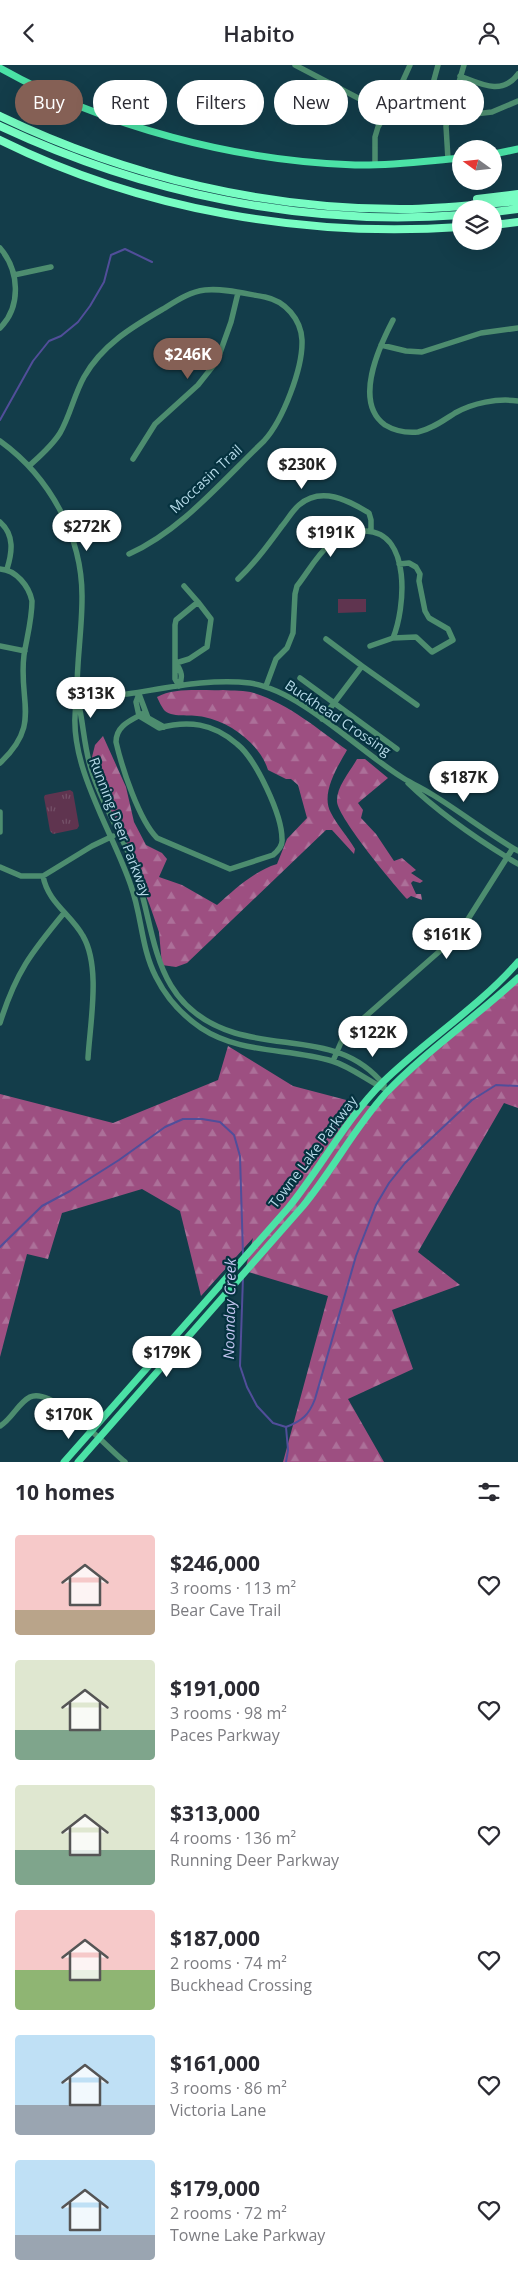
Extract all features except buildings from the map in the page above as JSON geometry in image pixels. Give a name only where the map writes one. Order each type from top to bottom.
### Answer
[{"type":"highway","points":[[0,116],[84,152],[190,184],[250,196],[305,204],[411,209],[518,201]]},
{"type":"highway","points":[[0,126],[87,163],[150,183],[215,199],[324,214],[410,217],[452,215]]},
{"type":"highway","points":[[0,140],[106,183],[226,214],[302,225],[350,228],[452,227]]},
{"type":"highway","points":[[411,209],[425,204],[518,194]]},
{"type":"highway","points":[[502,211],[518,209]]},
{"type":"highway","points":[[502,224],[518,223]]},
{"type":"main road","points":[[0,68],[77,104],[144,128],[181,139],[265,157],[375,165],[452,159]]},
{"type":"main road","points":[[502,152],[518,149]]},
{"type":"main road","name":"Towne Lake Parkway","points":[[64,1462],[306,1185],[348,1123],[380,1085],[500,981],[518,962]]},
{"type":"main road","name":"Towne Lake Parkway","points":[[78,1462],[311,1196],[352,1135],[388,1091],[518,978]]},
{"type":"street","points":[[295,65],[358,97]]},
{"type":"street","points":[[403,80],[410,65]]},
{"type":"street","points":[[434,80],[438,65]]},
{"type":"street","points":[[459,80],[464,65]]},
{"type":"street","points":[[460,76],[489,87],[500,87],[508,84],[518,74]]},
{"type":"street","points":[[484,113],[492,112],[518,101]]},
{"type":"street","points":[[375,165],[374,137],[380,125]]},
{"type":"street","points":[[446,125],[448,159]]},
{"type":"street","points":[[0,248],[10,261],[14,275],[14,306],[7,320],[0,328]]},
{"type":"street","points":[[14,275],[51,267]]},
{"type":"street","name":"Moccasin Trail","points":[[29,466],[58,437],[85,375],[96,359],[114,340],[153,315],[195,292],[215,290],[275,301],[294,315],[300,327],[301,352],[282,415],[264,441],[172,528],[146,547],[129,554]]},
{"type":"street","points":[[133,459],[155,424],[198,385],[216,361],[231,322],[238,293]]},
{"type":"street","points":[[393,320],[381,345],[370,384],[370,400],[375,415],[380,421],[394,429],[417,432],[432,427],[458,412],[474,406],[498,401],[518,401]]},
{"type":"street","points":[[381,345],[406,351],[422,352],[481,333],[518,328]]},
{"type":"street","name":"Running Deer Parkway","points":[[0,441],[29,466],[58,505],[70,531],[78,560],[82,598],[75,718],[80,757],[88,782],[134,894],[147,957],[161,986],[174,1005],[199,1026],[231,1043],[333,1061],[349,1068],[388,1091]]},
{"type":"street","points":[[238,579],[252,566],[295,509],[314,496],[330,495],[340,498],[369,513],[372,520],[371,531]]},
{"type":"street","points":[[0,522],[8,531],[11,546],[7,569]]},
{"type":"street","points":[[266,686],[276,659],[287,647],[293,633],[295,594],[298,586],[331,543],[350,533],[371,531],[384,536],[390,541],[398,555],[403,603],[394,638]]},
{"type":"street","points":[[370,646],[394,638],[416,637],[432,652],[453,640],[448,629],[429,618],[425,611],[419,581],[420,574],[416,567],[409,563],[399,564]]},
{"type":"street","points":[[0,569],[7,569],[21,579],[30,592],[32,608],[25,651],[24,685],[26,715],[23,731],[16,747],[0,763]]},
{"type":"street","points":[[176,663],[189,659],[208,647],[211,619],[184,586]]},
{"type":"street","points":[[179,686],[175,679],[176,620],[198,602]]},
{"type":"street","points":[[326,639],[417,705]]},
{"type":"street","points":[[0,646],[25,651]]},
{"type":"street","points":[[322,719],[362,666]]},
{"type":"street","points":[[300,678],[397,749]]},
{"type":"street","name":"Buckhead Crossing","points":[[77,699],[138,694],[179,686],[234,682],[266,686],[294,700],[322,719],[403,778],[440,812],[518,864]]},
{"type":"street","points":[[138,694],[136,702],[142,714],[159,728],[177,723],[192,723],[207,727],[237,743],[251,758],[260,775],[281,829],[282,840],[278,851],[273,855],[230,869],[157,838],[148,829],[140,813],[116,742],[116,736],[122,725],[142,714]]},
{"type":"street","name":"Running Deer Parkway","points":[[77,699],[92,773],[137,878],[160,967],[172,986],[190,1007],[211,1022],[240,1034],[337,1051],[373,1072],[380,1085]]},
{"type":"street","name":"Buckhead Crossing","points":[[403,778],[432,794],[515,850]]},
{"type":"street","points":[[0,812],[0,832]]},
{"type":"street","points":[[0,867],[22,875],[43,876],[92,846],[119,833]]},
{"type":"street","points":[[333,1061],[349,1031],[458,935],[507,857],[515,850]]},
{"type":"street","points":[[43,876],[53,901],[83,936],[93,962],[88,1058]]},
{"type":"street","points":[[0,1023],[12,987],[24,964],[39,942],[64,913]]},
{"type":"street","points":[[0,1426],[29,1397],[38,1395],[54,1400],[125,1462]]},
{"type":"green space","points":[[338,599],[366,599],[366,612],[338,613]]},
{"type":"green space","points":[[189,690],[250,692],[267,698],[303,718],[347,750],[332,780],[329,789],[328,805],[336,822],[355,849],[354,854],[332,830],[326,830],[187,963],[176,967],[162,965],[159,932],[119,825],[100,791],[92,757],[95,745],[103,736],[126,787],[134,822],[146,845],[162,853],[167,859],[159,877],[182,885],[217,905],[260,871],[277,864],[287,839],[307,818],[298,785],[291,779],[286,779],[268,770],[258,751],[243,736],[234,729],[214,720],[200,716],[169,713],[164,710],[157,697],[172,692]]},
{"type":"green space","points":[[357,759],[365,759],[388,778],[358,803],[363,810],[361,818],[376,834],[394,861],[402,858],[416,870],[411,873],[423,881],[420,883],[413,881],[411,883],[416,894],[421,894],[422,900],[411,896],[407,899],[368,852],[340,810],[337,796]]},
{"type":"green space","points":[[70,790],[73,792],[79,826],[77,829],[53,834],[50,831],[44,797],[45,795]]},
{"type":"green space","points":[[518,982],[518,1108],[504,1103],[418,1252],[460,1285],[392,1310],[413,1369],[348,1399],[384,1462],[283,1462],[328,1296],[245,1271],[253,1238],[201,1296],[180,1211],[142,1189],[62,1213],[48,1259],[27,1254],[0,1357],[0,1094],[113,1123],[218,1080],[228,1046],[293,1086],[373,1107],[487,1005]]},
{"type":"waterway","points":[[0,420],[33,361],[49,341],[61,336],[78,322],[90,306],[104,282],[111,255],[125,249],[152,262]]},
{"type":"waterway","name":"Noonday Creek","points":[[243,1277],[240,1366],[247,1387],[257,1406],[273,1423],[286,1427],[304,1417],[313,1405],[356,1256],[376,1205],[389,1183],[405,1163],[472,1100],[496,1085],[518,1086]]},
{"type":"waterway","name":"Noonday Creek","points":[[0,1247],[42,1206],[119,1160],[165,1127],[183,1119],[202,1119],[220,1122],[234,1135],[240,1156],[243,1255]]},
{"type":"waterway","points":[[286,1427],[288,1450],[286,1462]]}]
